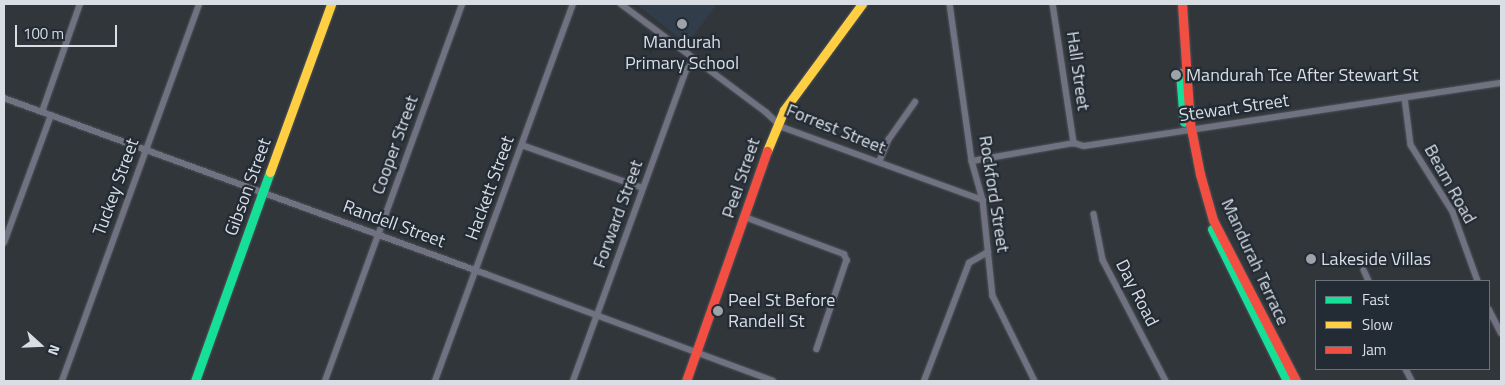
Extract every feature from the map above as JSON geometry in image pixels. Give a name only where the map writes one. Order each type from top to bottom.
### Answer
[{"type":"main road","name":"Gibson Street","points":[[195,381],[331,4]]},
{"type":"main road","name":"Peel Street","points":[[686,381],[777,123],[784,110],[862,4]]},
{"type":"main road","name":"Mandurah Terrace","points":[[1176,4],[1181,103],[1213,220],[1296,381]]},
{"type":"main road","name":"Mandurah Terrace","points":[[1182,4],[1188,129],[1209,224],[1287,381]]},
{"type":"street","points":[[42,112],[80,4]]},
{"type":"street","name":"Tuckey Street","points":[[62,381],[199,4]]},
{"type":"street","name":"Cooper Street","points":[[325,381],[462,4]]},
{"type":"street","name":"Hackett Street","points":[[435,381],[573,4]]},
{"type":"street","name":"Forrest Street","points":[[621,4],[766,112],[777,123],[789,130],[983,200]]},
{"type":"street","name":"Rockford Street","points":[[950,4],[972,161],[983,200],[992,296],[1035,381]]},
{"type":"street","name":"Hall Street","points":[[1053,4],[1074,142]]},
{"type":"street","name":"Forward Street","points":[[573,381],[686,70],[696,60]]},
{"type":"street","name":"Stewart Street","points":[[972,161],[1074,142],[1084,146],[1501,83]]},
{"type":"street","name":"Randell Street","points":[[4,98],[774,381]]},
{"type":"street","name":"Beam Road","points":[[1406,98],[1411,145],[1453,212],[1478,280]]},
{"type":"street","points":[[879,162],[889,139],[915,102]]},
{"type":"street","points":[[4,243],[51,115]]},
{"type":"street","points":[[522,144],[643,188]]},
{"type":"street","name":"Day Road","points":[[1094,214],[1103,260],[1166,381]]},
{"type":"street","points":[[745,217],[844,254],[847,260],[817,350]]},
{"type":"street","points":[[924,381],[969,263],[988,252]]},
{"type":"street","points":[[1364,270],[1369,280]]},
{"type":"street","points":[[1490,310],[1501,333]]},
{"type":"shaded area","name":"Mandurah Primary School","points":[[636,4],[717,4],[687,44]]},
{"type":"traffic: fast","points":[[1180,73],[1184,122]]},
{"type":"traffic: fast","points":[[195,381],[270,172]]},
{"type":"traffic: fast","points":[[1212,229],[1287,381]]},
{"type":"traffic: slow","points":[[270,172],[331,4]]},
{"type":"traffic: slow","points":[[767,151],[784,110],[862,4]]},
{"type":"traffic: jam","points":[[1182,4],[1190,123],[1200,174],[1213,220],[1296,381]]},
{"type":"traffic: jam","points":[[686,381],[767,151]]},
{"type":"place","name":"Mandurah Primary School","points":[[682,24]]},
{"type":"place","name":"Mandurah Tce After Stewart St","points":[[1176,75]]},
{"type":"place","name":"Lakeside Villas","points":[[1311,259]]},
{"type":"place","name":"Peel St Before Randell St","points":[[718,311]]}]
